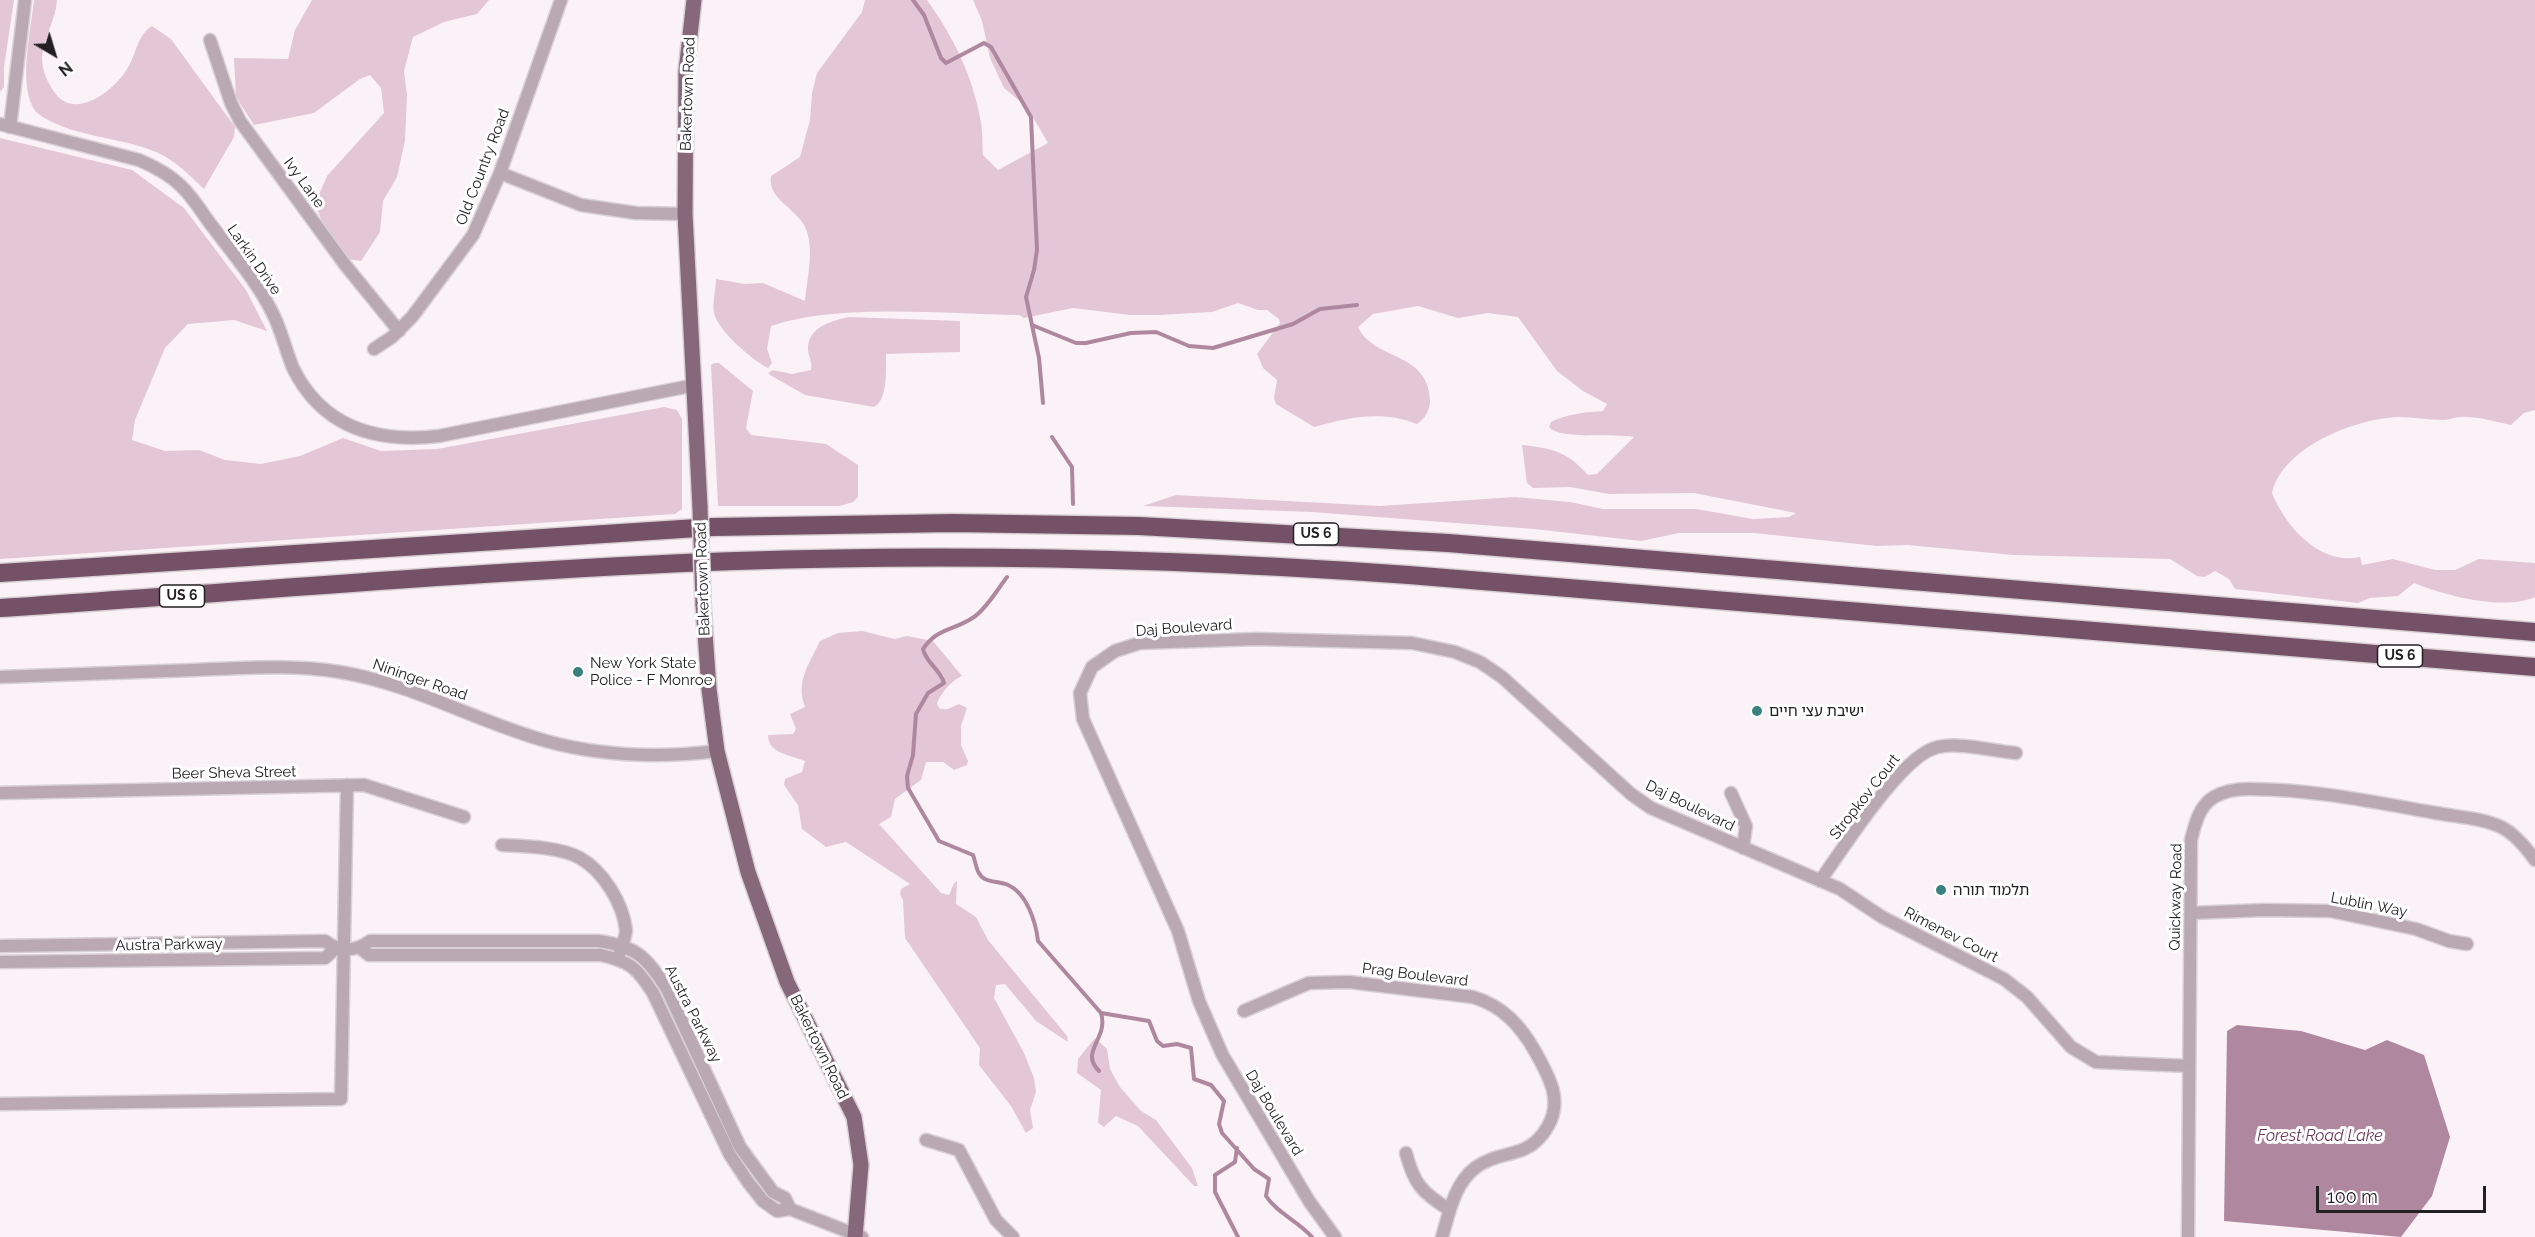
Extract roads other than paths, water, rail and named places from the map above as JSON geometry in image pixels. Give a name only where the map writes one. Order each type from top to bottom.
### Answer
[{"type":"highway","name":"US 6","points":[[0,573],[713,527],[942,523],[1140,526],[1448,543],[2535,632]]},
{"type":"highway","name":"US 6","points":[[0,608],[687,563],[857,559],[1103,560],[1288,567],[1409,575],[2535,668]]},
{"type":"main road","name":"Bakertown Road","points":[[694,0],[686,71],[685,214],[695,385],[703,604],[708,680],[717,751],[747,872],[774,950],[801,1013],[854,1117],[861,1165],[858,1236]]},
{"type":"street","points":[[5,125],[25,0]]},
{"type":"street","name":"Old Country Road","points":[[374,349],[399,331],[473,235],[500,173],[561,0]]},
{"type":"street","name":"Ivy Lane","points":[[210,40],[231,103],[240,121],[358,282],[399,331]]},
{"type":"street","name":"Larkin Drive","points":[[5,125],[139,160],[161,169],[183,187],[263,295],[276,318],[295,371],[314,398],[335,417],[358,430],[405,440],[440,436],[695,385]]},
{"type":"street","points":[[500,173],[581,205],[636,213],[685,214]]},
{"type":"street","name":"Daj Boulevard","points":[[1335,1237],[1309,1201],[1222,1054],[1199,1001],[1178,931],[1083,718],[1080,693],[1092,667],[1115,651],[1140,643],[1189,639],[1412,643],[1455,652],[1480,662],[1502,677],[1631,794],[1651,808],[1743,848]]},
{"type":"street","name":"Nininger Road","points":[[0,677],[253,668],[316,669],[356,675],[401,686],[524,734],[566,746],[643,755],[717,751]]},
{"type":"street","name":"Stropkov Court","points":[[1820,880],[1902,770],[1920,755],[1938,747],[2016,753]]},
{"type":"street","points":[[0,1104],[340,1099],[339,949],[347,785]]},
{"type":"street","name":"Beer Sheva Street","points":[[0,794],[364,785],[464,817]]},
{"type":"street","name":"Quickway Road","points":[[2188,1237],[2191,840],[2202,809],[2212,798],[2225,792],[2247,789],[2286,790],[2363,800],[2483,821],[2508,832],[2535,860]]},
{"type":"street","points":[[1731,793],[1746,826],[1743,848]]},
{"type":"street","points":[[502,845],[532,847],[578,856],[599,872],[615,897],[626,931],[618,959]]},
{"type":"street","name":"Rimenev Court","points":[[1743,848],[1840,889],[1882,917],[2004,979],[2027,997],[2071,1047],[2085,1057],[2096,1062],[2189,1066]]},
{"type":"street","name":"Lublin Way","points":[[2191,913],[2265,910],[2330,911],[2416,929],[2449,941],[2467,944]]},
{"type":"street","name":"Austra Parkway","points":[[0,946],[325,941],[339,949]]},
{"type":"street","name":"Austra Parkway","points":[[0,962],[325,958],[339,949],[360,948],[370,941],[598,941],[622,944],[654,968],[667,989],[740,1147],[773,1192],[785,1198],[790,1209]]},
{"type":"street","name":"Austra Parkway","points":[[360,948],[369,956],[601,956],[628,963],[640,973],[653,993],[730,1155],[763,1201],[777,1211],[790,1209],[858,1236]]},
{"type":"street","name":"Prag Boulevard","points":[[1244,1011],[1309,983],[1349,982],[1473,997],[1488,1002],[1511,1018],[1532,1048],[1554,1090],[1554,1116],[1543,1135],[1532,1145],[1490,1159],[1474,1168],[1454,1196],[1442,1237]]},
{"type":"street","points":[[926,1140],[959,1150],[996,1220],[1013,1237]]},
{"type":"street","points":[[1406,1153],[1418,1187],[1450,1210]]},
{"type":"water","name":"Forest Road Lake","points":[[2237,1025],[2301,1031],[2365,1050],[2387,1040],[2424,1055],[2450,1137],[2432,1196],[2401,1237],[2224,1221],[2227,1031]]},
{"type":"waterway","points":[[913,0],[924,15],[941,58],[946,63],[984,43],[991,47],[1031,117],[1037,250],[1026,297],[1039,358],[1043,403]]},
{"type":"waterway","points":[[1032,325],[1076,343],[1131,333],[1156,332],[1189,346],[1213,348],[1293,324],[1320,309],[1357,305]]},
{"type":"waterway","points":[[1052,437],[1072,467],[1073,504]]},
{"type":"waterway","points":[[1007,577],[979,613],[940,633],[923,649],[944,683],[928,693],[916,714],[913,755],[907,776],[908,788],[939,841],[973,855],[982,877],[1015,889],[1025,901],[1033,917],[1038,941],[1101,1013],[1149,1021],[1157,1041],[1163,1046],[1177,1044],[1191,1048],[1194,1079],[1211,1085],[1224,1101],[1219,1124],[1222,1133],[1254,1169],[1269,1179],[1266,1196],[1270,1202],[1312,1237]]},
{"type":"waterway","points":[[1099,1071],[1092,1057],[1101,1030],[1101,1013]]},
{"type":"waterway","points":[[1237,1148],[1235,1162],[1215,1175],[1215,1192],[1238,1237]]},
{"type":"place","name":"New York State Police - F Monroe","points":[[578,672]]},
{"type":"place","name":"ישיבת עצי חיים","points":[[1757,711]]},
{"type":"place","name":"תלמוד תורה","points":[[1941,890]]}]
